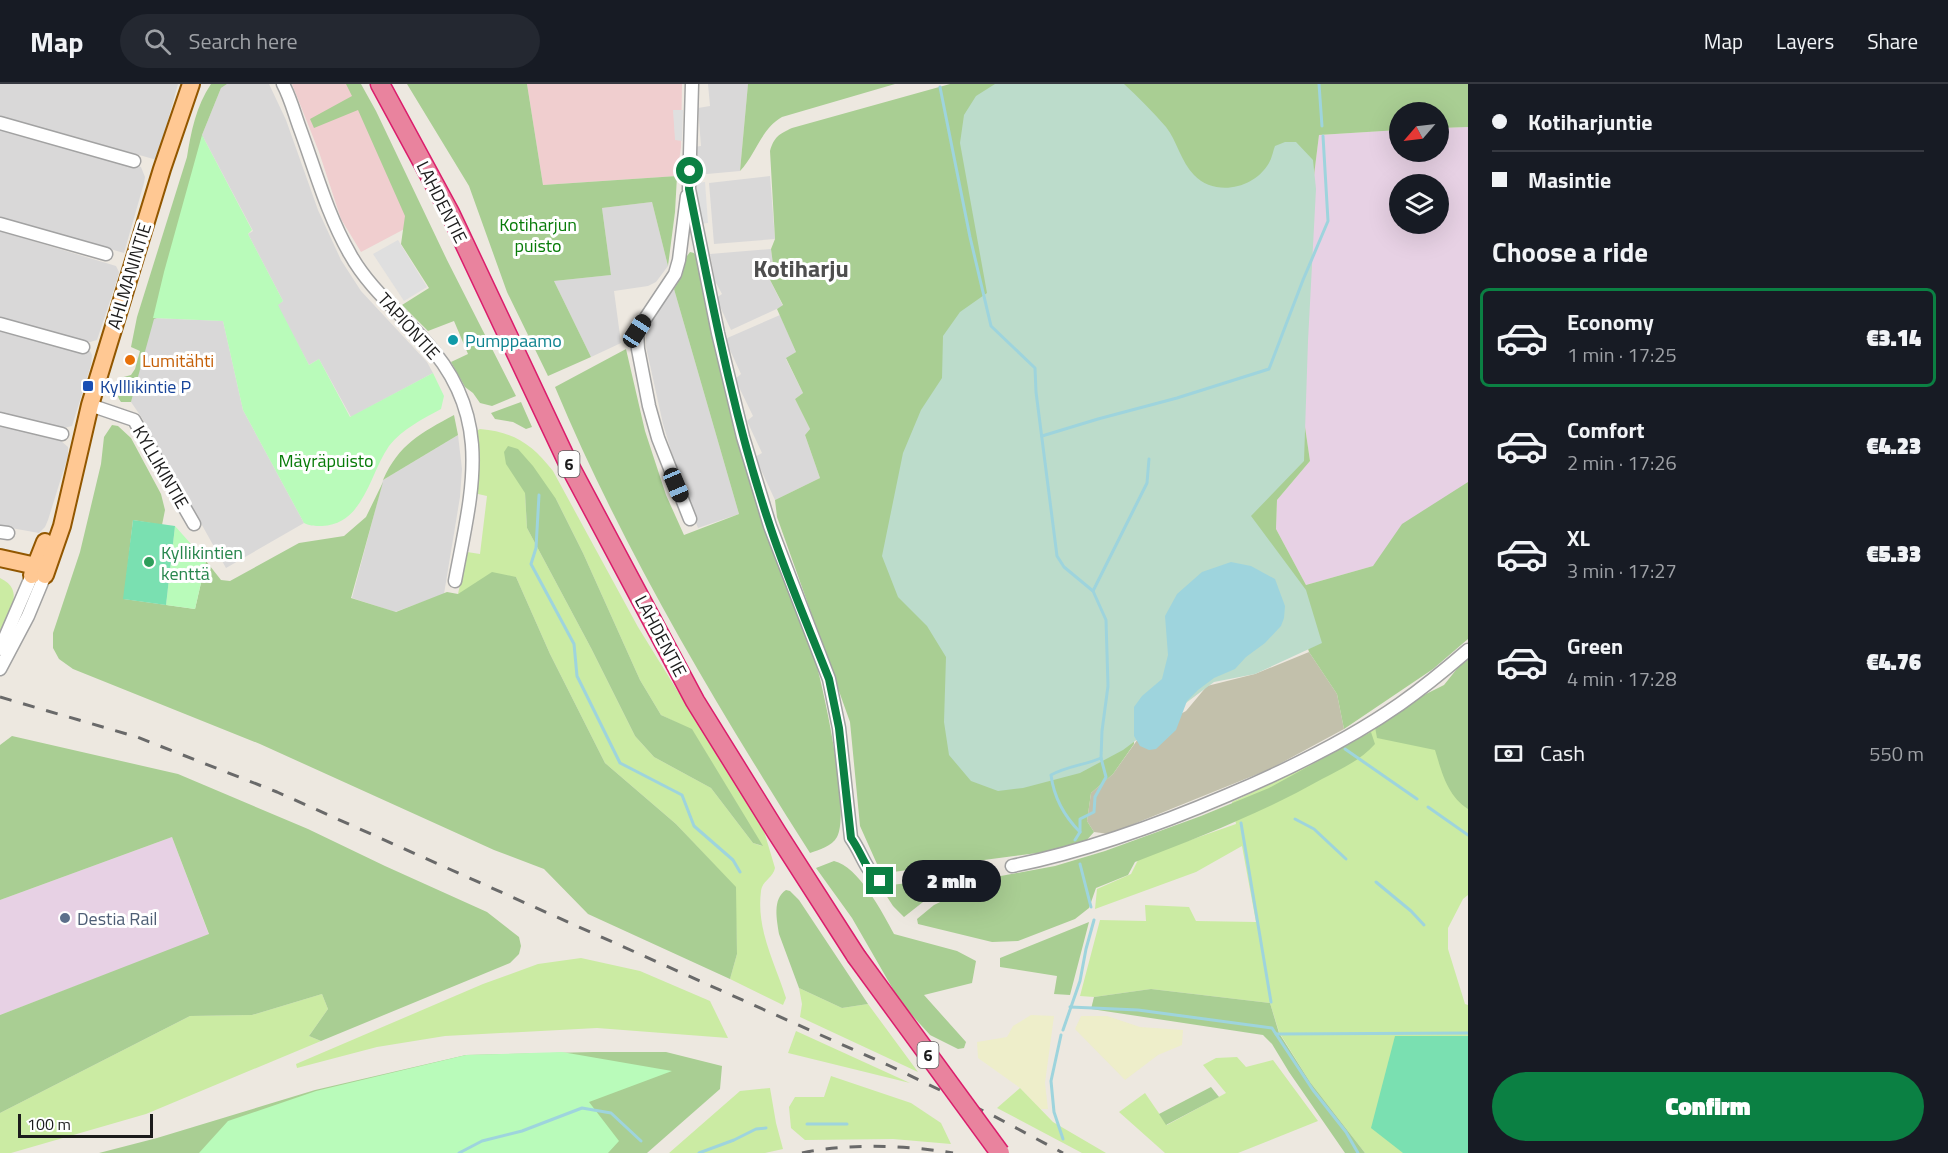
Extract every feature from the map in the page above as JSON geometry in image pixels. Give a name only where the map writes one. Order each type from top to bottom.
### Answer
[{"type":"highway","name":"LAHDENTIE","points":[[380,84],[450,213],[567,461],[696,701],[856,956],[1000,1153]]},
{"type":"main road","name":"AHLMANINTIE","points":[[38,572],[62,526],[90,405],[190,84]]},
{"type":"main road","name":"AHLMANINTIE","points":[[182,110],[195,84]]},
{"type":"main road","points":[[0,558],[38,572]]},
{"type":"main road","points":[[0,568],[38,572]]},
{"type":"street","name":"TAPIONTIE","points":[[283,84],[332,219],[351,256],[374,287],[436,353],[462,398],[474,450],[472,490],[455,581]]},
{"type":"street","points":[[690,519],[658,438],[647,395],[637,331],[675,274],[679,260],[689,189],[692,84]]},
{"type":"street","points":[[0,123],[135,161]]},
{"type":"street","points":[[689,189],[718,333],[743,437],[770,526],[829,679],[835,702],[851,838],[867,869],[880,881]]},
{"type":"street","points":[[0,224],[106,254]]},
{"type":"street","points":[[0,324],[84,346]]},
{"type":"street","name":"KYLLIKINTIE","points":[[90,405],[134,420],[194,524]]},
{"type":"street","points":[[0,419],[62,434]]},
{"type":"street","name":"AHLMANINTIE","points":[[0,649],[38,572]]},
{"type":"street","name":"AHLMANINTIE","points":[[0,669],[28,616],[38,572]]},
{"type":"street","points":[[1012,866],[1042,860],[1166,821],[1282,771],[1358,732],[1436,677],[1468,650]]},
{"type":"shaded area","points":[[0,84],[178,84],[157,160],[0,116]]},
{"type":"shaded area","points":[[227,84],[269,84],[286,120],[318,210],[341,260],[361,291],[427,362],[433,373],[351,417],[319,359],[309,365],[277,305],[283,301],[248,234],[253,231],[202,135],[221,88]]},
{"type":"shaded area","points":[[292,84],[349,84],[412,225],[361,252],[341,219],[319,152]]},
{"type":"shaded area","points":[[527,84],[682,84],[681,147],[677,176],[543,185]]},
{"type":"shaded area","points":[[708,84],[748,84],[740,171],[696,175],[694,147],[701,146],[698,108],[710,106]]},
{"type":"shaded area","points":[[673,110],[683,110],[682,141],[675,140]]},
{"type":"shaded area","points":[[1468,127],[1468,506],[1373,566],[1306,585],[1276,529],[1277,500],[1310,461],[1293,345],[1319,135],[1389,131],[1389,162],[1449,162],[1449,128]]},
{"type":"shaded area","points":[[0,129],[141,167],[145,177],[144,183],[124,253],[0,217]]},
{"type":"shaded area","points":[[770,176],[775,239],[714,244],[709,183]]},
{"type":"shaded area","points":[[705,182],[708,223],[699,224],[696,183]]},
{"type":"shaded area","points":[[652,202],[668,266],[656,282],[648,286],[614,291],[621,343],[591,357],[554,281],[611,275],[602,208]]},
{"type":"shaded area","points":[[0,231],[116,266],[119,272],[118,277],[97,340],[83,342],[0,319]]},
{"type":"shaded area","points":[[398,240],[427,287],[404,301],[373,254]]},
{"type":"shaded area","points":[[771,249],[774,272],[768,276],[783,306],[731,330],[716,298],[722,294],[715,281],[710,254]]},
{"type":"shaded area","points":[[674,289],[739,514],[698,528],[683,490],[663,424],[646,347],[646,331],[649,321]]},
{"type":"shaded area","points":[[780,315],[796,352],[786,359],[803,393],[795,399],[810,429],[805,435],[820,478],[775,500],[755,457],[762,453],[747,421],[753,416],[735,379],[741,374],[725,339]]},
{"type":"shaded area","points":[[153,318],[223,321],[243,410],[304,523],[226,568],[131,402]]},
{"type":"shaded area","points":[[0,329],[90,351],[91,365],[72,426],[64,428],[0,412]]},
{"type":"shaded area","points":[[0,426],[61,441],[68,447],[68,456],[48,520],[39,533],[0,526]]},
{"type":"shaded area","points":[[458,435],[462,469],[460,497],[444,594],[395,612],[352,598],[383,480]]},
{"type":"shaded area","points":[[1309,652],[1337,694],[1344,729],[1270,769],[1109,834],[1094,832],[1087,821],[1091,793],[1113,774],[1140,736],[1186,711],[1207,686],[1255,674]]},
{"type":"shaded area","points":[[172,837],[209,935],[0,1015],[0,900]]},
{"type":"green space","points":[[211,84],[227,84],[221,88],[202,135],[214,168],[165,315],[154,319],[131,402],[121,402],[117,391],[120,378],[131,375],[140,351],[131,347],[137,317],[187,157],[195,119],[201,101]]},
{"type":"green space","points":[[346,84],[361,84],[376,111],[447,260],[516,396],[492,406],[480,403],[465,387],[451,362],[468,354],[454,321],[428,331],[402,305],[429,288],[401,244],[405,216],[358,110],[314,128],[310,119],[352,96]]},
{"type":"green space","name":"Kotiharjun puisto","points":[[407,84],[527,84],[543,185],[677,176],[668,266],[652,202],[602,208],[611,275],[554,281],[591,357],[548,376],[507,292],[469,186]]},
{"type":"green space","points":[[748,84],[895,84],[782,117],[769,128],[740,171]]},
{"type":"green space","points":[[950,84],[1468,84],[1468,127],[1449,128],[1449,102],[1389,102],[1389,131],[1319,135],[1293,345],[1310,461],[1277,500],[1276,529],[1306,585],[1373,566],[1402,524],[1468,482],[1468,639],[1433,669],[1344,729],[1337,694],[1309,652],[1299,618],[1134,706],[1134,744],[1113,774],[1091,793],[1087,821],[1094,832],[1085,842],[1053,851],[893,872],[884,870],[877,864],[860,826],[850,722],[777,517],[775,500],[820,478],[805,435],[810,429],[795,399],[803,393],[786,358],[796,352],[777,309],[783,305],[768,276],[774,272],[771,249],[775,239],[770,151],[778,136],[792,128]]},
{"type":"green space","points":[[995,84],[1124,84],[1166,127],[1194,175],[1212,186],[1234,187],[1254,179],[1269,163],[1275,146],[1285,142],[1296,142],[1313,160],[1316,189],[1304,461],[1251,516],[1306,590],[1322,643],[1255,674],[1214,682],[1123,750],[1080,773],[1023,788],[998,791],[971,781],[949,755],[944,722],[946,657],[927,626],[898,597],[882,556],[903,453],[921,410],[942,378],[943,336],[960,312],[987,293],[960,143],[964,115],[976,96]]},
{"type":"green space","name":"Mäyräpuisto","points":[[202,135],[252,230],[248,234],[283,301],[278,305],[309,365],[319,359],[350,417],[433,373],[444,396],[441,409],[406,429],[394,440],[382,458],[364,496],[347,517],[336,523],[319,526],[304,523],[243,410],[223,321],[153,318]]},
{"type":"green space","points":[[690,252],[696,256],[723,379],[770,543],[812,649],[834,745],[840,801],[840,823],[837,837],[832,843],[810,853],[740,741],[673,626],[610,508],[555,387],[626,349],[645,431],[666,495],[684,535],[739,514],[674,289],[682,276],[684,260]]},
{"type":"green space","points":[[521,402],[532,427],[526,429],[513,422],[495,419],[491,413]]},
{"type":"green space","points":[[454,415],[458,435],[383,480],[404,448],[421,434]]},
{"type":"green space","points":[[112,425],[118,426],[131,438],[161,494],[165,510],[162,525],[133,520],[124,599],[195,609],[206,561],[221,580],[230,581],[299,543],[344,536],[366,517],[383,482],[351,598],[396,612],[447,592],[458,594],[492,572],[516,577],[550,654],[605,763],[676,824],[736,887],[737,954],[730,979],[588,914],[544,869],[494,850],[260,744],[73,669],[59,659],[53,648],[53,633],[80,552],[101,464],[104,437]]},
{"type":"green space","points":[[480,429],[513,436],[538,453],[553,471],[638,627],[764,831],[775,868],[761,891],[761,919],[786,998],[783,1005],[730,979],[737,954],[735,887],[676,824],[605,763],[550,654],[516,577],[458,594],[467,552],[480,554],[487,496],[478,494],[478,460],[474,432]],"holes":[[[525,493],[556,499],[640,680],[661,715],[692,730],[762,846],[753,843],[711,788],[654,757],[635,736],[527,528]]]},
{"type":"green space","points":[[508,446],[518,449],[556,499],[640,680],[661,715],[692,729],[763,846],[753,843],[711,788],[654,757],[635,736],[527,528],[525,493],[506,464],[504,452]]},
{"type":"green space","name":"Kyllikintien kenttä","points":[[133,520],[175,526],[166,605],[123,599]]},
{"type":"green space","points":[[175,526],[206,561],[195,609],[166,605]]},
{"type":"green space","points":[[0,578],[8,583],[14,595],[11,609],[0,631]]},
{"type":"green space","points":[[1468,658],[1468,809],[1450,790],[1435,750],[1377,738],[1375,727],[1418,698],[1444,685]]},
{"type":"green space","points":[[1377,726],[1448,741],[1468,781],[1468,895],[1463,899],[1448,928],[1448,949],[1465,1004],[1468,1005],[1468,1153],[1365,1153],[1310,1082],[1279,1032],[1270,1003],[1151,989],[1094,997],[1080,996],[1100,920],[1146,921],[1145,905],[1189,907],[1196,921],[1256,922],[1242,846],[1196,872],[1095,909],[1097,889],[1131,874],[1139,858],[1236,824],[1232,802]]},
{"type":"green space","points":[[1371,732],[1375,744],[1343,768],[1253,814],[1135,862],[1128,875],[1096,888],[1089,908],[1075,919],[1018,941],[992,942],[918,924],[917,919],[934,905],[990,878],[1055,866],[1105,851],[1201,816],[1269,788]]},
{"type":"green space","points":[[12,736],[178,774],[308,829],[487,912],[519,937],[521,946],[519,954],[510,963],[321,1041],[309,1036],[328,1009],[322,994],[252,1015],[190,1016],[0,1113],[0,1015],[209,934],[172,837],[0,900],[0,745]]},
{"type":"green space","points":[[834,861],[843,865],[861,881],[877,903],[894,934],[957,951],[976,961],[972,983],[924,995],[966,1042],[964,1048],[958,1049],[930,1035],[901,1003],[852,918],[816,868]]},
{"type":"green space","points":[[967,876],[961,883],[923,902],[904,917],[893,906],[882,889],[891,885]]},
{"type":"green space","points":[[786,890],[799,900],[868,1004],[842,1008],[799,988],[779,934],[777,922],[777,904]]},
{"type":"green space","points":[[1089,922],[1070,995],[1054,994],[1057,976],[1000,967],[1000,958]]},
{"type":"green space","points":[[581,958],[640,971],[710,1001],[728,1038],[597,1028],[445,1036],[377,1047],[297,1068],[296,1064],[483,984],[538,964]]},
{"type":"green space","points":[[799,988],[842,1008],[868,1004],[918,1072],[800,1017],[802,1004]]},
{"type":"green space","points":[[1151,989],[1270,1003],[1279,1033],[1310,1082],[1365,1153],[1345,1153],[1272,1044],[1263,1035],[1091,1009],[1094,997]]},
{"type":"green space","points":[[322,994],[328,1009],[309,1036],[321,1041],[146,1114],[11,1153],[0,1153],[0,1113],[190,1016],[252,1015]]},
{"type":"green space","points":[[1031,1015],[1054,1016],[1045,1083],[1048,1109],[1040,1109],[1020,1088],[978,1058],[977,1042],[1007,1037],[1013,1026]]},
{"type":"green space","points":[[1081,1016],[1107,1016],[1140,1027],[1183,1030],[1182,1045],[1158,1055],[1125,1080],[1075,1029]]},
{"type":"green space","points":[[796,1031],[910,1083],[788,1053]]},
{"type":"green space","points":[[1395,1036],[1468,1036],[1468,1153],[1403,1153],[1371,1128]]},
{"type":"green space","points":[[562,1052],[672,1071],[589,1102],[619,1141],[608,1153],[199,1153],[228,1121],[316,1091],[466,1055]]},
{"type":"green space","points":[[666,1052],[722,1066],[720,1089],[647,1153],[99,1153],[157,1138],[315,1090],[466,1055]]},
{"type":"green space","points":[[1237,1057],[1246,1067],[1273,1060],[1318,1121],[1238,1153],[1165,1153],[1119,1112],[1145,1093],[1167,1125],[1226,1093],[1203,1065],[1216,1058]]},
{"type":"green space","points":[[831,1076],[911,1103],[941,1123],[951,1144],[893,1139],[805,1140],[791,1128],[789,1107],[795,1097],[824,1097]]},
{"type":"green space","points":[[1211,1087],[1219,1097],[1166,1125],[1159,1114]]},
{"type":"green space","points":[[770,1088],[783,1149],[765,1153],[669,1153],[740,1091]]},
{"type":"green space","points":[[1020,1088],[1053,1122],[1106,1153],[1082,1153],[997,1108]]},
{"type":"water","points":[[1231,562],[1251,566],[1275,579],[1285,606],[1281,626],[1235,669],[1214,678],[1198,690],[1187,701],[1176,730],[1156,749],[1149,750],[1140,746],[1134,736],[1134,707],[1142,696],[1162,679],[1168,655],[1165,616],[1177,594],[1202,572]]},
{"type":"waterway","points":[[1319,84],[1322,126]]},
{"type":"waterway","points":[[940,87],[970,237],[991,326],[1035,368],[1057,556],[1064,567],[1093,591],[1106,620],[1108,686],[1101,758],[1106,777],[1095,797],[1094,812],[1080,819],[1080,832]]},
{"type":"waterway","points":[[1042,436],[1269,369],[1328,221],[1323,136]]},
{"type":"waterway","points":[[1093,591],[1147,483],[1149,459]]},
{"type":"waterway","points":[[539,495],[536,548],[531,564],[574,644],[577,676],[620,763],[682,795],[694,826],[733,860],[740,872]]},
{"type":"waterway","points":[[1345,749],[1417,799]]},
{"type":"waterway","points":[[1075,840],[1080,832],[1069,820],[1061,806],[1051,775],[1101,758]]},
{"type":"waterway","points":[[1428,807],[1468,835]]},
{"type":"waterway","points":[[1295,819],[1314,829],[1346,859]]},
{"type":"waterway","points":[[1241,823],[1271,1002]]},
{"type":"waterway","points":[[1080,864],[1091,907]]},
{"type":"waterway","points":[[1376,882],[1424,925]]},
{"type":"waterway","points":[[1063,1030],[1080,981],[1094,920]]},
{"type":"waterway","points":[[1070,1007],[1138,1010],[1272,1028],[1313,1090],[1346,1132],[1358,1153]]},
{"type":"waterway","points":[[1276,1034],[1468,1033]]},
{"type":"waterway","points":[[1061,1035],[1051,1081],[1054,1112],[1063,1139]]},
{"type":"waterway","points":[[459,1153],[482,1141],[522,1131],[582,1108],[611,1113],[641,1141]]},
{"type":"waterway","points":[[807,1124],[847,1124]]},
{"type":"waterway","points":[[699,1153],[756,1129],[766,1128]]},
{"type":"railway","points":[[0,697],[137,737],[277,792],[890,1066],[990,1114],[1063,1153]]},
{"type":"railway","points":[[802,1153],[858,1146],[916,1148],[953,1153]]},
{"type":"place","name":"Pumppaamo","points":[[453,340]]},
{"type":"place","name":"Lumitähti","points":[[130,360]]},
{"type":"place","name":"Kylllikintie P","points":[[88,386]]},
{"type":"place","name":"Kyllikintien kenttä","points":[[149,562]]},
{"type":"place","name":"Destia Rail","points":[[65,918]]},
{"type":"district","name":"Kotiharju","points":[[801,268]]},
{"type":"route","points":[[690,171],[689,189],[718,333],[743,437],[770,526],[829,679],[839,728],[851,838],[867,869],[880,881]]}]
